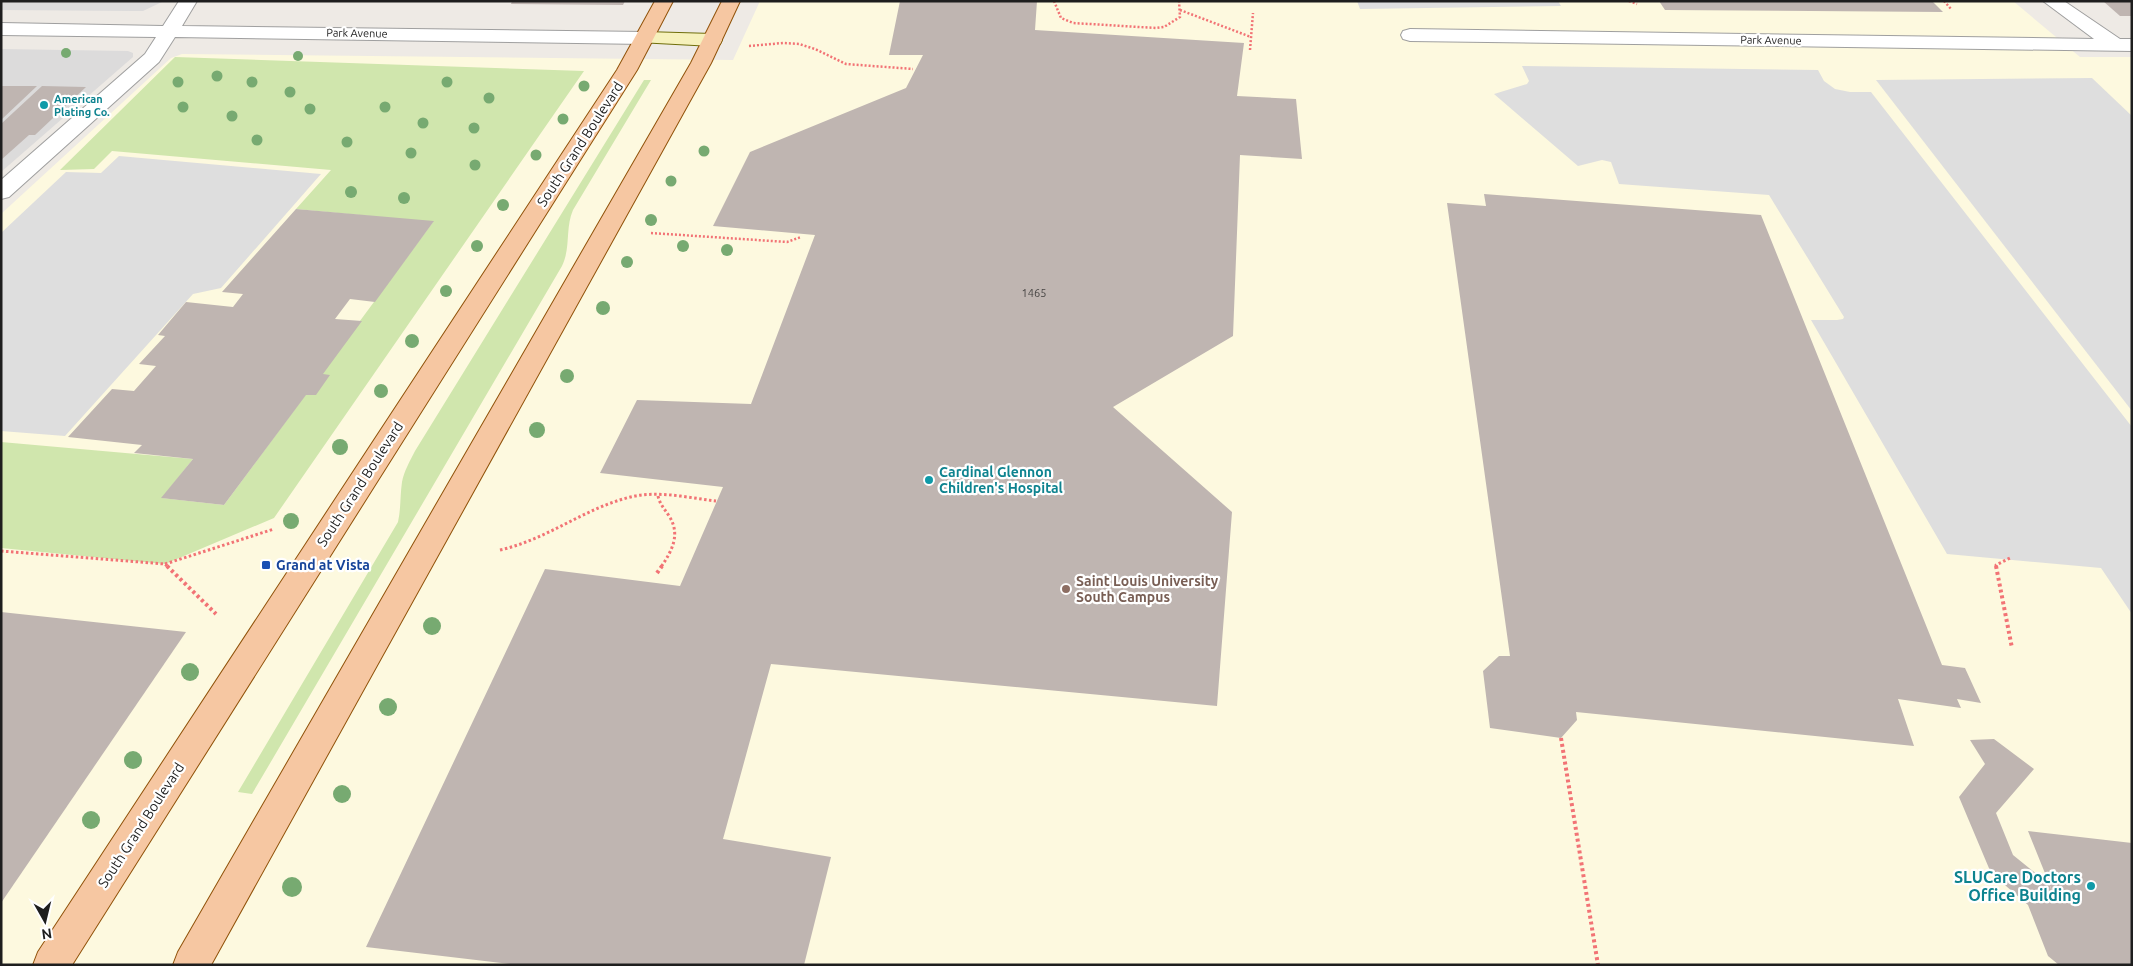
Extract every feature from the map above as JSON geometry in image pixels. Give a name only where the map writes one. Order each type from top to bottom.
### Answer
[{"type":"main road","name":"South Grand Boulevard","points":[[51,965],[622,79],[664,1]]},
{"type":"main road","points":[[191,965],[713,40],[731,1]]},
{"type":"street","points":[[1,192],[152,58],[188,1]]},
{"type":"street","points":[[2052,1],[2123,45],[2132,60]]},
{"type":"street","name":"Park Avenue","points":[[1,29],[713,40]]},
{"type":"street","name":"Park Avenue","points":[[1410,35],[2123,45]]},
{"type":"path","points":[[1054,1],[1058,14],[1064,20],[1077,24],[1156,28],[1173,22],[1180,17],[1179,1]]},
{"type":"path","points":[[1180,10],[1251,37]]},
{"type":"path","points":[[1250,50],[1253,13]]},
{"type":"path","points":[[749,46],[779,43],[799,44],[815,49],[825,57],[846,64],[913,69]]},
{"type":"path","points":[[651,233],[787,242],[801,237]]},
{"type":"path","points":[[500,550],[520,547],[604,506],[637,495],[716,501]]},
{"type":"path","points":[[657,573],[672,552],[675,534],[671,519],[660,507],[658,496]]},
{"type":"path","points":[[1,550],[165,564],[274,529]]},
{"type":"path","points":[[2012,557],[1996,564],[2012,648]]},
{"type":"path","points":[[165,564],[216,614]]},
{"type":"path","points":[[1560,738],[1598,965]]},
{"type":"shaded area","points":[[1,1],[164,1],[143,11],[133,11],[1,10]]},
{"type":"shaded area","name":"Saint Louis University South Campus","points":[[760,1],[2013,1],[2080,57],[2132,57],[2132,965],[1,965],[1,214],[171,58],[182,54],[733,60]]},
{"type":"shaded area","points":[[1357,1],[1558,1],[1561,6],[1360,9]]},
{"type":"shaded area","points":[[1,49],[128,51],[133,53],[133,57],[1,172]]},
{"type":"shaded area","points":[[1522,66],[1818,70],[1824,81],[1835,89],[1850,92],[1871,92],[2132,427],[2132,614],[2101,568],[1947,554],[1811,320],[1837,320],[1844,317],[1769,195],[1619,184],[1611,162],[1602,160],[1578,166],[1494,94],[1527,84],[1529,81]]},
{"type":"shaded area","points":[[2092,78],[2132,116],[2132,411],[1876,80]]},
{"type":"shaded area","points":[[119,156],[321,174],[221,288],[193,294],[65,436],[1,431],[1,233],[66,172],[101,173]]},
{"type":"green space","points":[[175,57],[584,71],[274,518],[165,564],[1,548],[1,442],[193,459],[162,498],[224,505],[433,222],[296,209],[331,170],[112,151],[94,169],[60,170]]},
{"type":"green space","points":[[644,80],[651,80],[573,210],[569,224],[565,259],[562,266],[252,794],[238,792],[398,522],[403,478],[415,451]]},
{"type":"building","points":[[512,1],[625,1],[623,5],[511,4]]},
{"type":"building","name":"Cardinal Glennon Children's Hospital","points":[[900,1],[1037,1],[1035,30],[1244,43],[1237,96],[1296,99],[1302,159],[1240,155],[1233,336],[1113,407],[1232,512],[1217,706],[771,664],[723,839],[831,857],[804,965],[519,965],[366,947],[545,569],[680,586],[723,487],[600,473],[637,400],[751,404],[815,235],[713,226],[750,152],[906,88],[923,55],[889,55]]},
{"type":"building","points":[[1659,1],[1932,1],[1943,12],[1665,10]]},
{"type":"building","points":[[2103,1],[2132,1],[2132,16],[2120,16]]},
{"type":"building","points":[[1,86],[37,86],[1,120]]},
{"type":"building","name":"American Plating Co.","points":[[42,86],[86,87],[35,135],[29,135],[1,160],[1,124]]},
{"type":"building","points":[[1484,194],[1761,215],[1942,665],[1965,668],[1981,703],[1957,699],[1961,708],[1898,699],[1914,746],[1576,712],[1577,720],[1561,738],[1490,728],[1483,671],[1499,656],[1510,656],[1447,203],[1486,206]]},
{"type":"building","points":[[296,209],[434,221],[375,302],[350,299],[335,319],[362,321],[323,374],[330,375],[316,395],[306,395],[224,505],[161,498],[193,459],[134,453],[142,445],[68,437],[112,389],[134,391],[156,366],[139,364],[165,336],[158,335],[186,302],[233,307],[243,294],[222,292]]},
{"type":"building","points":[[1,612],[186,632],[1,903]]},
{"type":"building","points":[[1994,739],[2034,769],[1996,813],[2013,855],[2049,884],[2057,903],[2028,831],[2132,843],[2132,965],[2059,965],[2048,956],[2028,905],[1991,873],[1959,797],[1985,764],[1970,740]]},
{"type":"place","name":"American Plating Co.","points":[[44,105]]},
{"type":"place","name":"Cardinal Glennon Children's Hospital","points":[[929,480]]},
{"type":"place","name":"Grand at Vista","points":[[266,565]]},
{"type":"place","name":"Saint Louis University South Campus","points":[[1066,589]]},
{"type":"place","name":"SLUCare Doctors Office Building","points":[[2091,886]]}]
